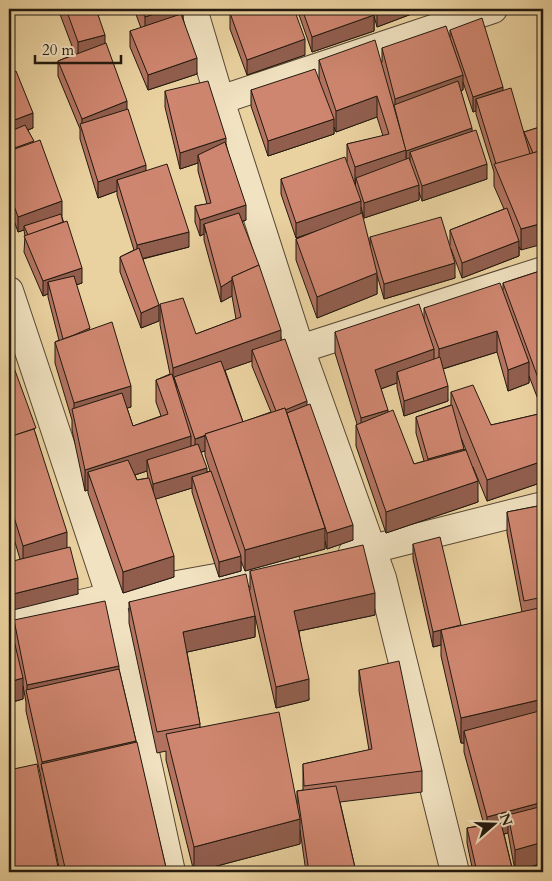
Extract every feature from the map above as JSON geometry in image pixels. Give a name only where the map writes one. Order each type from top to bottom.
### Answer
[{"type":"street","points":[[193,9],[220,100],[300,349],[382,578],[456,872]]},
{"type":"street","points":[[220,100],[493,9]]},
{"type":"street","points":[[300,349],[543,271]]},
{"type":"street","points":[[9,290],[111,597],[171,872]]},
{"type":"street","points":[[9,621],[111,597],[372,549],[543,506]]},
{"type":"building","points":[[66,9],[96,9],[105,35],[78,42]]},
{"type":"building","points":[[141,9],[169,9],[145,17]]},
{"type":"building","points":[[244,9],[294,9],[305,39],[247,60],[230,13]]},
{"type":"building","points":[[302,9],[372,9],[374,15],[312,37]]},
{"type":"building","points":[[181,14],[197,58],[148,75],[130,31]]},
{"type":"building","points":[[482,18],[503,87],[473,97],[450,30]]},
{"type":"building","points":[[446,26],[463,75],[395,99],[382,48]]},
{"type":"building","points":[[375,40],[406,150],[355,167],[347,144],[389,134],[377,96],[336,111],[319,60]]},
{"type":"building","points":[[106,43],[127,101],[82,119],[58,61]]},
{"type":"building","points":[[9,52],[14,67],[9,69]]},
{"type":"building","points":[[315,69],[334,119],[268,141],[251,90]]},
{"type":"building","points":[[16,71],[33,113],[9,122],[9,74]]},
{"type":"building","points":[[208,81],[226,138],[180,153],[165,91]]},
{"type":"building","points":[[458,81],[472,128],[406,151],[394,105]]},
{"type":"building","points":[[511,88],[530,154],[496,164],[476,99]]},
{"type":"building","points":[[128,109],[146,165],[98,182],[80,124]]},
{"type":"building","points":[[25,125],[34,141],[9,150],[9,132]]},
{"type":"building","points":[[543,126],[543,150],[533,153],[524,132]]},
{"type":"building","points":[[476,130],[487,164],[422,186],[410,152]]},
{"type":"building","points":[[40,140],[62,201],[18,217],[9,191],[9,151]]},
{"type":"building","points":[[225,142],[246,205],[200,220],[195,206],[211,203],[198,155]]},
{"type":"building","points":[[543,150],[543,223],[521,229],[494,164]]},
{"type":"building","points":[[345,157],[361,201],[296,223],[281,179]]},
{"type":"building","points":[[409,158],[419,185],[364,203],[356,178]]},
{"type":"building","points":[[167,164],[189,232],[137,245],[117,180]]},
{"type":"building","points":[[507,208],[519,241],[462,263],[450,230]]},
{"type":"building","points":[[239,213],[259,265],[232,277],[232,280],[221,287],[204,224]]},
{"type":"building","points":[[362,213],[377,273],[317,297],[296,239]]},
{"type":"building","points":[[61,214],[63,222],[28,235],[24,226]]},
{"type":"building","points":[[441,217],[455,263],[384,284],[370,237]]},
{"type":"building","points":[[67,221],[82,268],[43,281],[24,236]]},
{"type":"building","points":[[139,248],[159,305],[141,313],[120,257]]},
{"type":"building","points":[[259,265],[281,330],[173,368],[160,304],[183,298],[196,334],[241,317],[232,277]]},
{"type":"building","points":[[543,270],[543,385],[541,386],[503,283]]},
{"type":"building","points":[[74,276],[90,328],[63,339],[48,282]]},
{"type":"building","points":[[500,283],[529,362],[508,370],[497,331],[439,349],[424,308]]},
{"type":"building","points":[[419,304],[434,349],[375,370],[388,410],[361,418],[335,332]]},
{"type":"building","points":[[112,322],[131,386],[74,403],[55,342]]},
{"type":"building","points":[[285,339],[307,401],[285,410],[285,408],[276,411],[252,350]]},
{"type":"building","points":[[440,357],[448,386],[404,401],[397,372]]},
{"type":"building","points":[[221,361],[243,422],[195,439],[174,377]]},
{"type":"building","points":[[13,365],[36,428],[9,437],[9,367]]},
{"type":"building","points":[[172,374],[191,436],[85,470],[72,409],[122,393],[133,426],[168,414],[156,380]]},
{"type":"building","points":[[473,385],[491,425],[543,413],[543,461],[487,480],[451,392]]},
{"type":"building","points":[[310,404],[353,525],[327,533],[287,413]]},
{"type":"building","points":[[452,405],[464,449],[428,459],[416,417]]},
{"type":"building","points":[[285,408],[325,528],[245,550],[205,434]]},
{"type":"building","points":[[393,410],[414,464],[466,450],[478,481],[386,512],[356,425]]},
{"type":"building","points":[[34,429],[67,532],[23,546],[9,501],[9,437]]},
{"type":"building","points":[[198,444],[207,468],[153,484],[147,460]]},
{"type":"building","points":[[128,460],[137,480],[149,478],[174,556],[123,572],[88,472]]},
{"type":"building","points":[[211,471],[241,556],[219,562],[192,477]]},
{"type":"building","points":[[543,505],[543,597],[524,601],[507,512]]},
{"type":"building","points":[[440,537],[461,625],[433,632],[413,544]]},
{"type":"building","points":[[363,545],[375,593],[294,611],[309,679],[276,687],[250,571]]},
{"type":"building","points":[[70,547],[78,578],[9,595],[9,562]]},
{"type":"building","points":[[246,574],[255,616],[183,632],[200,724],[157,732],[129,602]]},
{"type":"building","points":[[105,601],[119,666],[27,685],[14,620]]},
{"type":"building","points":[[543,607],[543,699],[461,718],[441,630]]},
{"type":"building","points":[[9,628],[11,628],[23,678],[9,682]]},
{"type":"building","points":[[399,661],[422,771],[304,786],[303,764],[372,749],[359,670]]},
{"type":"building","points":[[119,669],[136,741],[42,762],[26,690]]},
{"type":"building","points":[[543,710],[543,802],[487,817],[464,731]]},
{"type":"building","points":[[279,712],[300,819],[194,847],[166,734]]},
{"type":"building","points":[[137,742],[167,872],[66,872],[41,764]]},
{"type":"building","points":[[37,764],[59,872],[9,872],[9,770]]},
{"type":"building","points":[[336,786],[356,872],[309,872],[297,791]]},
{"type":"building","points":[[543,806],[543,842],[515,850],[508,815]]},
{"type":"building","points":[[501,823],[513,872],[477,872],[467,828]]}]
